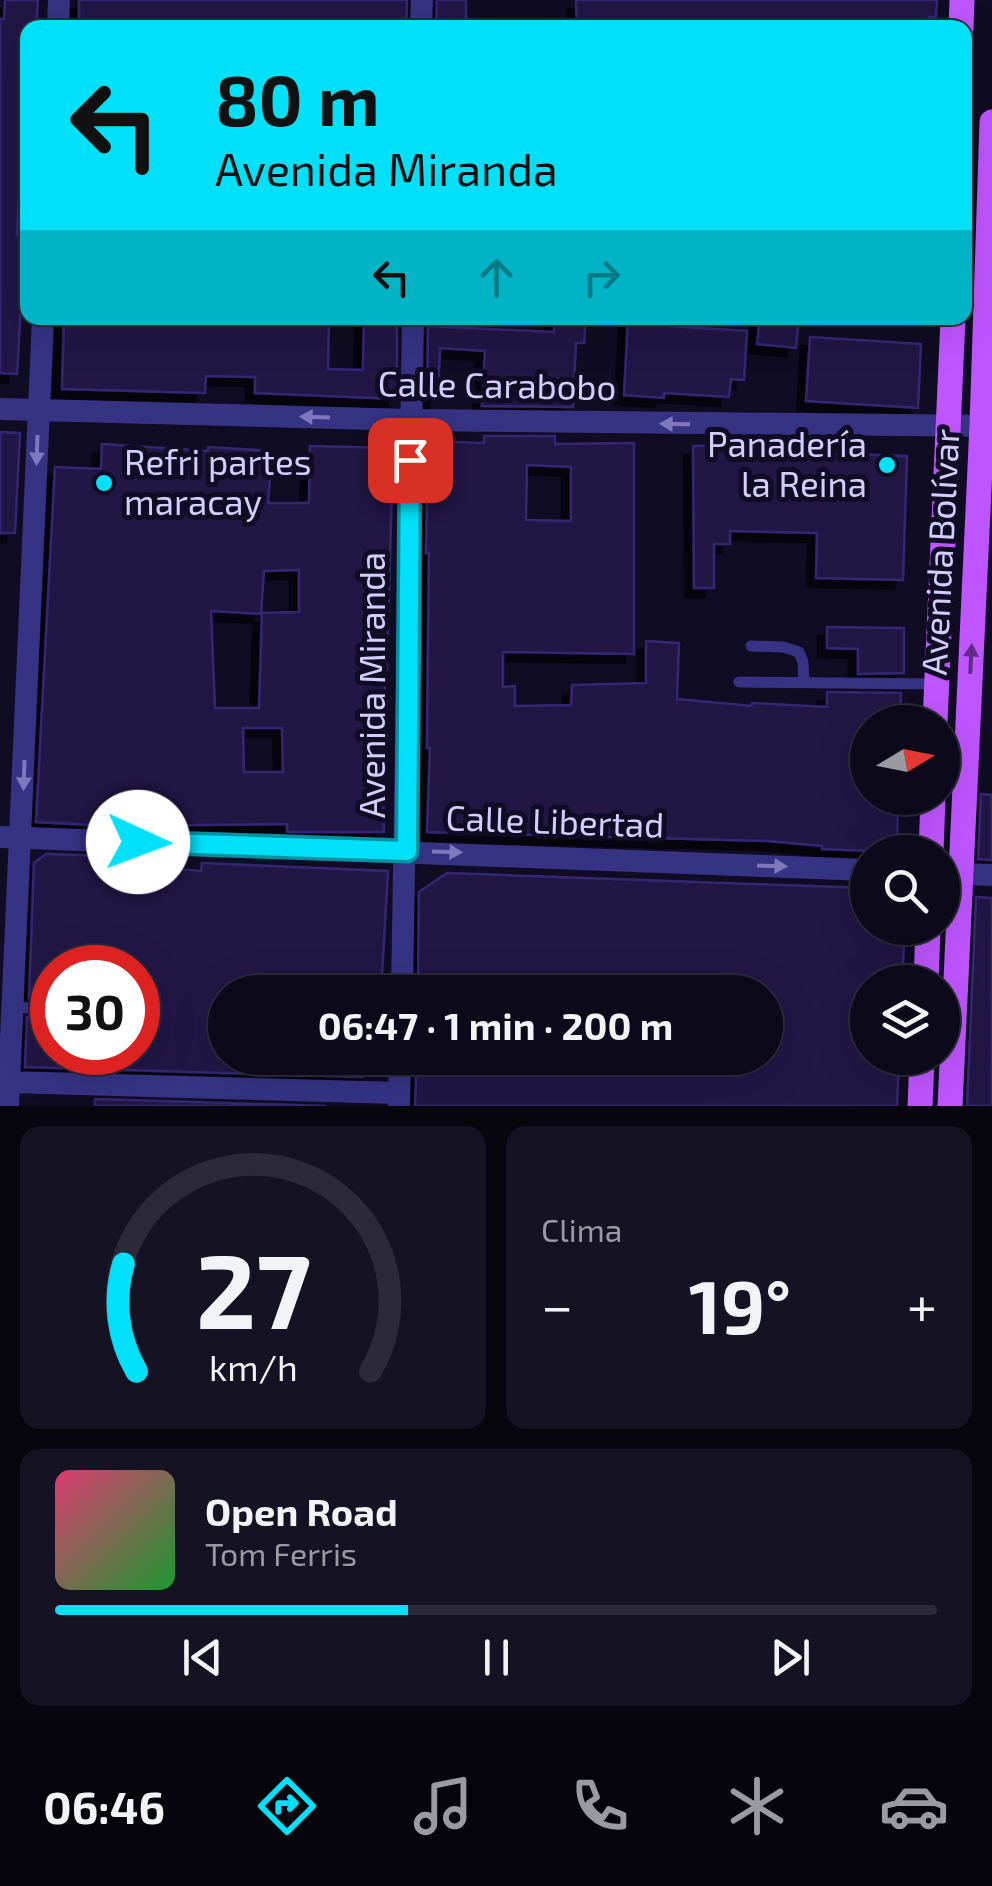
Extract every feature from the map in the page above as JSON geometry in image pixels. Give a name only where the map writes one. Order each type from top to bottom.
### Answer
[{"type":"main road","name":"Avenida Bolívar","points":[[954,835],[987,426],[992,122]]},
{"type":"main road","name":"Avenida Bolívar","points":[[936,705],[953,325]]},
{"type":"main road","name":"Avenida Bolívar","points":[[950,1106],[951,945]]},
{"type":"main road","points":[[920,1106],[921,1075]]},
{"type":"street","points":[[8,1106],[11,837],[43,325]]},
{"type":"street","name":"Avenida Miranda","points":[[403,975],[413,325]]},
{"type":"street","name":"Calle Carabobo","points":[[0,409],[411,420],[987,426]]},
{"type":"street","name":"Calle Libertad","points":[[11,837],[850,869]]},
{"type":"street","points":[[960,874],[992,875]]},
{"type":"street","points":[[9,1082],[399,1100],[400,1075]]},
{"type":"lane","points":[[751,646],[799,652],[804,682]]},
{"type":"lane","points":[[739,682],[937,684]]},
{"type":"lane","points":[[12,1007],[30,1008]]},
{"type":"building","points":[[5,0],[38,0],[37,20],[20,20],[17,374],[0,373],[0,19],[4,19]]},
{"type":"building","points":[[79,0],[407,0],[406,20],[79,20]]},
{"type":"building","points":[[437,0],[466,0],[466,20],[436,20]]},
{"type":"building","points":[[576,0],[937,0],[936,17],[929,20],[577,20]]},
{"type":"building","points":[[64,325],[329,325],[328,369],[363,370],[364,325],[397,325],[397,399],[255,393],[255,377],[206,376],[205,393],[62,389]]},
{"type":"building","points":[[554,325],[585,325],[584,343],[576,343],[573,407],[482,406],[485,351],[440,348],[438,399],[427,399],[428,326],[554,332]]},
{"type":"building","points":[[628,325],[747,331],[744,380],[731,379],[729,397],[624,395]]},
{"type":"building","points":[[759,325],[798,325],[796,348],[757,344]]},
{"type":"building","points":[[810,337],[921,344],[918,408],[806,401]]},
{"type":"building","points":[[0,432],[20,433],[15,533],[0,533]]},
{"type":"building","points":[[484,436],[555,436],[555,444],[634,443],[634,654],[503,652],[503,687],[515,686],[515,706],[571,705],[572,685],[646,683],[646,641],[679,643],[677,699],[827,707],[827,692],[901,693],[901,705],[850,705],[850,815],[898,815],[897,835],[850,835],[850,850],[768,841],[427,832],[428,441],[484,443]],"holes":[[[527,465],[571,467],[571,521],[526,520]]]},
{"type":"building","points":[[102,444],[272,451],[268,503],[309,503],[310,446],[393,448],[384,670],[387,728],[382,728],[384,832],[287,832],[287,824],[111,826],[36,822],[55,467],[101,469]],"holes":[[[299,570],[299,612],[262,613],[259,708],[215,708],[211,611],[261,614],[264,571]],[[243,728],[282,728],[283,772],[244,772]]]},
{"type":"building","points":[[757,445],[757,456],[907,456],[903,580],[816,578],[817,533],[730,531],[730,544],[714,544],[714,588],[694,588],[693,446]]},
{"type":"building","points":[[827,627],[904,628],[904,673],[858,674],[858,649],[827,648]]},
{"type":"building","points":[[981,794],[992,795],[992,860],[978,859]]},
{"type":"building","points":[[46,854],[109,856],[108,863],[201,871],[202,863],[388,871],[382,975],[208,975],[208,1072],[160,1071],[160,945],[31,945],[34,863]]},
{"type":"building","points":[[447,873],[850,887],[850,945],[904,945],[903,965],[850,965],[850,1075],[898,1075],[897,1106],[415,1106],[416,1075],[783,1075],[783,975],[418,975],[419,892]]},
{"type":"building","points":[[976,897],[992,898],[992,1106],[967,1106]]},
{"type":"building","points":[[27,1017],[30,1017],[30,1067],[25,1067]]},
{"type":"building","points":[[295,1075],[364,1075],[362,1077]]},
{"type":"building","points":[[95,1099],[326,1106],[95,1106]]},
{"type":"place","name":"Panadería la Reina","points":[[887,465]]},
{"type":"place","name":"Refri partes maracay","points":[[104,483]]},
{"type":"route","points":[[138,842],[407,851],[410,460]]}]
